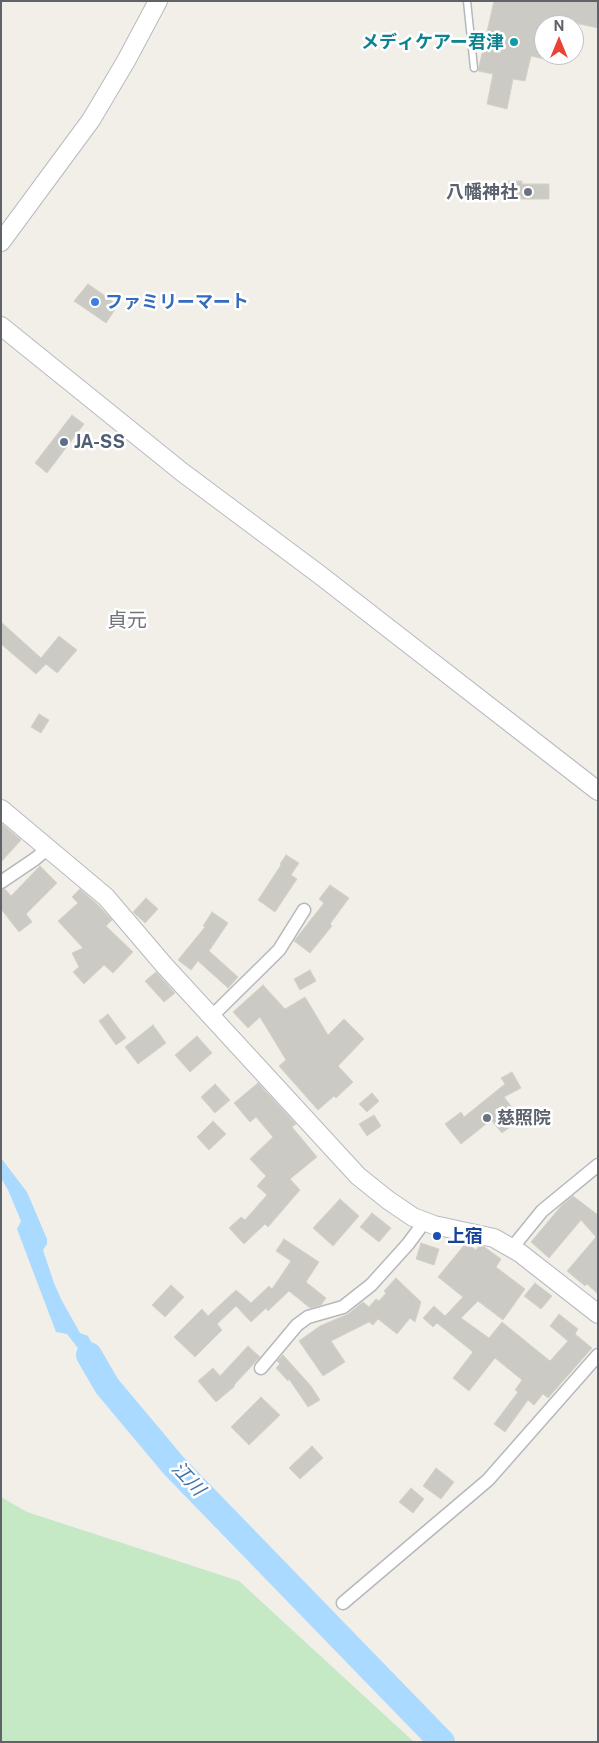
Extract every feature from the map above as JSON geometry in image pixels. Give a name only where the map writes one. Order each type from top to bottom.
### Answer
[{"type":"street","points":[[1,242],[91,120],[126,61],[158,1]]},
{"type":"street","points":[[1,326],[182,472],[320,575],[598,791]]},
{"type":"street","points":[[1,809],[106,897],[164,965],[358,1176],[413,1217],[494,1238],[512,1248],[598,1314]]},
{"type":"street","points":[[1,882],[48,848]]},
{"type":"street","points":[[212,1016],[279,950],[304,910]]},
{"type":"street","points":[[512,1248],[542,1211],[598,1165]]},
{"type":"street","points":[[261,1368],[297,1325],[308,1317],[343,1307],[371,1285],[408,1244],[425,1221]]},
{"type":"street","points":[[343,1603],[488,1480],[598,1356]]},
{"type":"lane","points":[[467,1],[474,68]]},
{"type":"green space","points":[[1,1497],[27,1512],[239,1581],[414,1742],[1,1742]]},
{"type":"water","points":[[1,1158],[27,1192],[47,1239],[47,1244],[43,1250],[54,1283],[80,1333],[88,1336],[108,1372],[105,1376],[107,1386],[67,1334],[56,1332],[17,1229],[21,1221],[1,1178]]},
{"type":"building","name":"メディケアー君津","points":[[494,1],[598,1],[598,28],[584,25],[584,15],[534,15],[534,57],[531,56],[525,81],[513,79],[507,109],[487,104],[493,74],[478,71]]},
{"type":"building","name":"八幡神社","points":[[507,181],[522,181],[522,184],[549,184],[549,199],[507,199]]},
{"type":"building","name":"ファミリーマート","points":[[88,284],[118,305],[106,323],[74,301]]},
{"type":"building","points":[[72,415],[84,424],[47,473],[35,463]]},
{"type":"building","points":[[1,622],[41,658],[59,636],[77,650],[57,673],[46,664],[36,674],[1,644]]},
{"type":"building","points":[[39,714],[49,720],[41,733],[31,727]]},
{"type":"building","points":[[1,823],[21,840],[1,862]]},
{"type":"building","points":[[286,855],[299,863],[291,875],[297,879],[275,912],[258,900]]},
{"type":"building","points":[[40,866],[57,883],[26,914],[32,922],[19,932],[1,909],[1,890],[5,889],[11,896]]},
{"type":"building","points":[[330,885],[349,898],[330,924],[332,926],[310,953],[294,941],[324,903],[319,899]]},
{"type":"building","points":[[80,889],[112,920],[106,926],[133,952],[113,973],[104,965],[84,984],[73,972],[79,967],[72,953],[83,948],[58,921],[78,903],[72,897]]},
{"type":"building","points":[[146,898],[158,909],[145,923],[133,912]]},
{"type":"building","points":[[212,912],[228,923],[209,951],[238,977],[228,988],[198,961],[191,970],[178,960],[205,927],[203,926]]},
{"type":"building","points":[[310,970],[316,981],[300,990],[294,979]]},
{"type":"building","points":[[156,972],[175,993],[164,1002],[145,981]]},
{"type":"building","points":[[263,985],[285,1009],[305,997],[328,1035],[344,1019],[364,1039],[338,1066],[353,1082],[336,1098],[334,1096],[318,1110],[279,1066],[286,1060],[260,1017],[248,1028],[233,1012]]},
{"type":"building","points":[[108,1014],[126,1038],[116,1045],[99,1021]]},
{"type":"building","points":[[153,1025],[166,1043],[138,1064],[125,1047]]},
{"type":"building","points":[[197,1036],[212,1053],[190,1072],[175,1055]]},
{"type":"building","name":"慈照院","points":[[512,1072],[521,1088],[504,1097],[521,1119],[502,1133],[491,1120],[461,1144],[445,1124],[461,1112],[464,1117],[505,1084],[501,1078]]},
{"type":"building","points":[[258,1083],[296,1124],[292,1127],[317,1157],[290,1179],[300,1190],[268,1227],[265,1224],[244,1244],[229,1228],[241,1217],[245,1220],[267,1195],[257,1186],[266,1176],[250,1159],[273,1137],[256,1117],[250,1122],[234,1103]]},
{"type":"building","points":[[215,1084],[230,1100],[215,1113],[201,1097]]},
{"type":"building","points":[[372,1093],[379,1101],[367,1112],[359,1104]]},
{"type":"building","points":[[374,1115],[381,1126],[367,1136],[359,1124]]},
{"type":"building","points":[[213,1121],[226,1134],[209,1150],[197,1137]]},
{"type":"building","points":[[573,1196],[598,1215],[598,1294],[567,1271],[596,1237],[581,1220],[549,1258],[531,1242],[562,1205]]},
{"type":"building","points":[[340,1199],[359,1216],[333,1246],[313,1228]]},
{"type":"building","points":[[372,1213],[391,1228],[379,1242],[360,1227]]},
{"type":"building","points":[[284,1239],[319,1262],[306,1282],[326,1298],[321,1305],[310,1308],[289,1291],[268,1311],[266,1308],[251,1322],[236,1306],[217,1324],[222,1330],[195,1357],[174,1337],[202,1309],[208,1316],[236,1290],[251,1303],[269,1286],[272,1289],[291,1261],[276,1251]]},
{"type":"building","points":[[421,1243],[439,1249],[434,1265],[416,1259]]},
{"type":"building","points":[[466,1243],[476,1250],[479,1246],[483,1246],[501,1259],[496,1267],[525,1289],[503,1320],[478,1301],[461,1318],[489,1338],[502,1322],[550,1361],[568,1341],[550,1326],[559,1314],[578,1329],[575,1334],[592,1348],[548,1398],[543,1394],[534,1405],[528,1400],[505,1432],[494,1424],[518,1392],[515,1390],[522,1380],[495,1358],[469,1391],[453,1378],[473,1352],[437,1323],[433,1327],[423,1318],[434,1306],[445,1316],[463,1297],[438,1277]]},
{"type":"building","points":[[396,1278],[421,1302],[415,1322],[410,1318],[397,1334],[378,1319],[373,1325],[369,1322],[331,1341],[345,1362],[323,1376],[299,1341],[320,1326],[348,1314],[363,1302],[369,1307],[376,1299],[379,1301],[386,1293],[384,1291]]},
{"type":"building","points":[[535,1283],[552,1296],[541,1309],[524,1296]]},
{"type":"building","points":[[171,1285],[184,1297],[165,1317],[152,1305]]},
{"type":"building","points":[[248,1346],[260,1357],[235,1386],[216,1402],[198,1381],[213,1368],[220,1376]]},
{"type":"building","points":[[283,1355],[311,1386],[320,1400],[308,1407],[289,1379],[288,1381],[276,1368],[280,1364],[277,1361]]},
{"type":"building","points":[[261,1397],[280,1415],[249,1445],[231,1427]]},
{"type":"building","points":[[312,1446],[323,1458],[300,1479],[289,1468]]},
{"type":"building","points":[[436,1468],[454,1482],[441,1499],[423,1486]]},
{"type":"building","points":[[411,1488],[424,1499],[413,1513],[399,1502]]},
{"type":"waterway","name":"江川","points":[[89,1355],[107,1386],[174,1466],[442,1742]]},
{"type":"place","name":"メディケアー君津","points":[[514,42]]},
{"type":"place","name":"八幡神社","points":[[528,192]]},
{"type":"place","name":"ファミリーマート","points":[[95,302]]},
{"type":"place","name":"JA-SS","points":[[64,442]]},
{"type":"place","name":"慈照院","points":[[487,1118]]},
{"type":"place","name":"上宿","points":[[437,1236]]},
{"type":"district","name":"貞元","points":[[127,621]]}]
